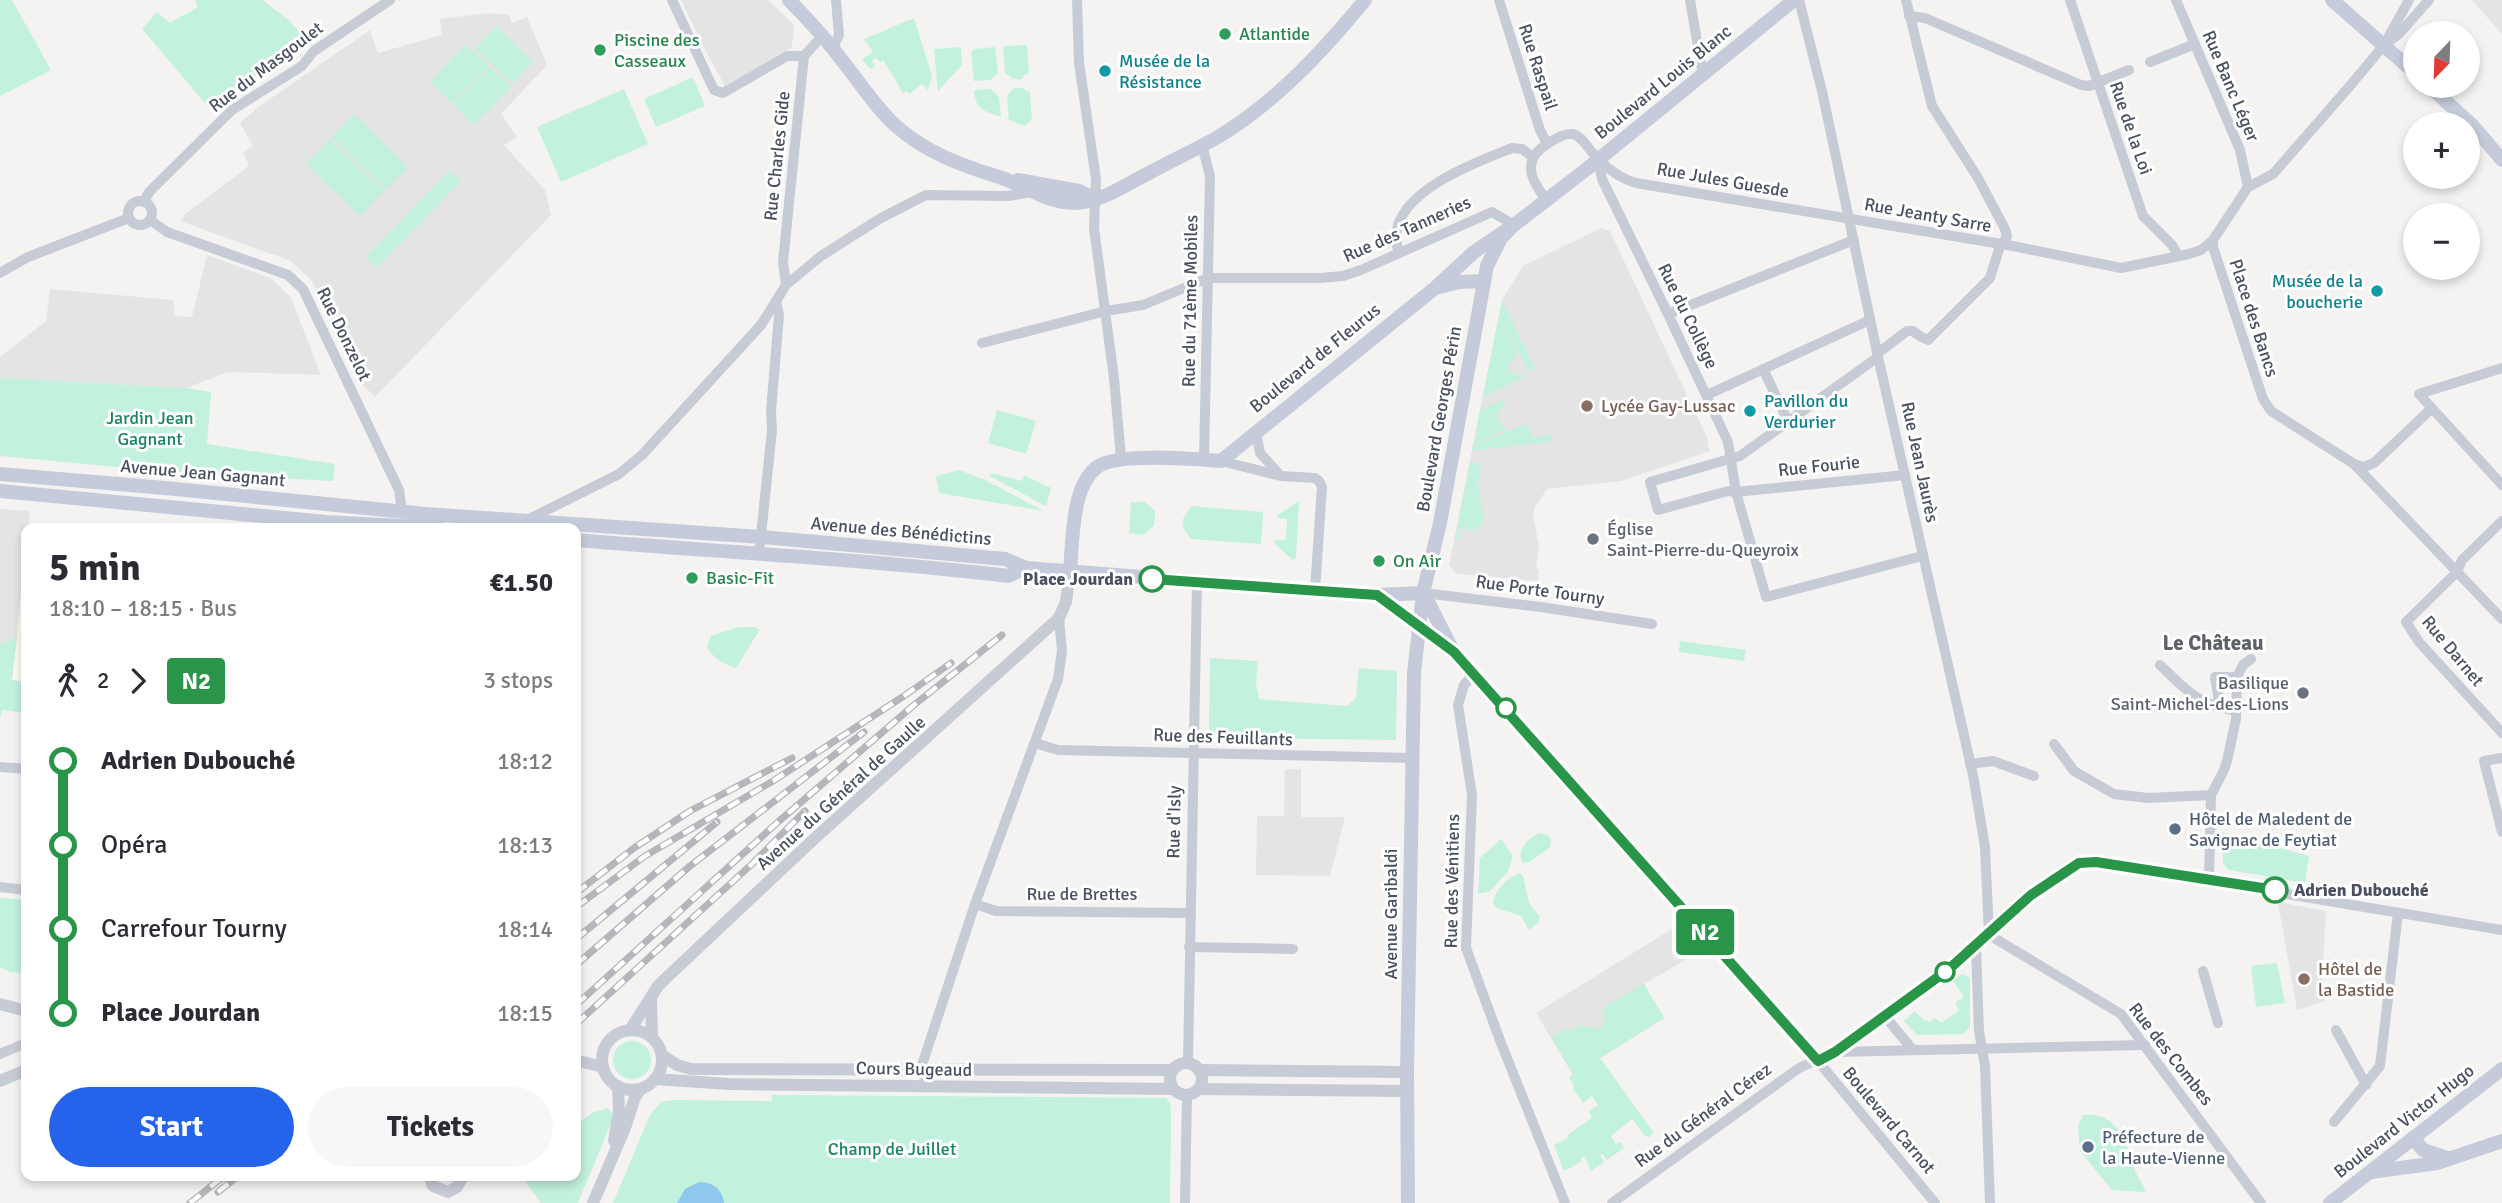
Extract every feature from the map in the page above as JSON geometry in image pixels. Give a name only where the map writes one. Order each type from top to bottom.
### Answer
[{"type":"main road","points":[[789,0],[833,48],[882,111],[909,136],[949,159],[1010,180],[1032,192],[1068,202],[1096,199],[1109,194],[1202,145],[1248,116],[1283,89],[1365,0]]},
{"type":"main road","name":"Boulevard Louis Blanc","points":[[1514,225],[1797,0]]},
{"type":"main road","points":[[2332,0],[2403,62]]},
{"type":"main road","points":[[2442,98],[2473,126],[2502,160]]},
{"type":"main road","points":[[1010,180],[1079,191],[1096,199]]},
{"type":"main road","points":[[1032,192],[1079,191]]},
{"type":"main road","name":"Boulevard Georges Périn","points":[[1420,626],[1423,593],[1440,523],[1484,281],[1491,254],[1501,238],[1514,225]]},
{"type":"main road","name":"Boulevard de Fleurus","points":[[1221,461],[1256,430],[1435,288],[1474,252],[1514,225]]},
{"type":"main road","name":"Boulevard de Fleurus","points":[[1435,288],[1460,282],[1484,281]]},
{"type":"main road","points":[[1070,571],[1074,520],[1084,483],[1096,468],[1121,458],[1221,461]]},
{"type":"main road","name":"Avenue Jean Gagnant","points":[[0,474],[402,511]]},
{"type":"main road","name":"Avenue Jean Gagnant","points":[[0,491],[325,523]]},
{"type":"main road","name":"Avenue des Bénédictins","points":[[402,511],[568,523]]},
{"type":"main road","name":"Avenue des Bénédictins","points":[[581,524],[1005,559],[1026,568]]},
{"type":"main road","name":"Avenue des Bénédictins","points":[[581,540],[809,556],[1008,576],[1026,568]]},
{"type":"main road","points":[[1026,568],[1377,595],[1423,593],[1454,652]]},
{"type":"main road","points":[[1377,595],[1454,652]]},
{"type":"main road","name":"Avenue Garibaldi","points":[[1408,1203],[1411,758],[1414,673],[1420,626]]},
{"type":"main road","name":"Boulevard Victor Hugo","points":[[2330,1203],[2502,1069]]},
{"type":"main road","points":[[2413,1138],[2423,1150],[2448,1158]]},
{"type":"main road","points":[[2369,1172],[2437,1163],[2502,1141]]},
{"type":"street","name":"Rue du Masgoulet","points":[[143,202],[150,191],[232,110],[302,66],[314,51],[390,0]]},
{"type":"street","points":[[672,0],[714,90],[723,93],[787,56],[804,56],[822,36]]},
{"type":"street","points":[[833,48],[839,35],[836,0]]},
{"type":"street","points":[[1077,0],[1079,63],[1096,179],[1094,228],[1106,311],[1121,458]]},
{"type":"street","name":"Rue Raspail","points":[[1499,0],[1540,130],[1547,144]]},
{"type":"street","points":[[1690,0],[1703,76]]},
{"type":"street","name":"Rue Jean Jaurès","points":[[1797,0],[1822,91],[1870,320],[1970,764],[1984,847],[1989,935]]},
{"type":"street","points":[[1731,460],[1789,423],[1907,331],[1913,331],[1928,340],[1990,278],[2000,246],[2007,237],[1978,178],[1932,106],[1906,0]]},
{"type":"street","name":"Rue de la Loi","points":[[2070,0],[2143,216],[2172,245],[2178,255]]},
{"type":"street","name":"Rue Banc Léger","points":[[2176,0],[2240,150],[2248,187]]},
{"type":"street","points":[[2213,240],[2248,187],[2273,174],[2384,45],[2409,0]]},
{"type":"street","points":[[2384,45],[2399,34],[2429,0]]},
{"type":"street","points":[[1909,16],[1925,18],[2081,85],[2090,86],[2129,70]]},
{"type":"street","points":[[2150,62],[2195,44]]},
{"type":"street","name":"Rue Charles Gide","points":[[786,285],[783,262],[804,56]]},
{"type":"street","points":[[1546,200],[1533,181],[1531,168],[1533,157],[1547,144],[1575,134],[1584,138],[1593,164]]},
{"type":"street","name":"Rue du 71ème Mobiles","points":[[1202,145],[1210,176],[1204,460]]},
{"type":"street","points":[[1398,253],[1396,236],[1403,218],[1423,193],[1438,181],[1512,148],[1522,149],[1533,157]]},
{"type":"street","name":"Rue Jules Guesde","points":[[1593,164],[1625,180],[1849,218]]},
{"type":"street","name":"Rue du Collège","points":[[1593,164],[1612,196],[1728,442],[1736,492],[1766,597],[1922,556]]},
{"type":"street","points":[[1612,196],[1625,180]]},
{"type":"street","points":[[527,520],[619,474],[642,455],[761,325],[786,285],[821,256],[926,195],[1008,196],[1032,192]]},
{"type":"street","points":[[136,202],[143,202],[151,209],[150,220],[141,225],[129,218],[130,207],[136,202]]},
{"type":"street","name":"Rue des Tanneries","points":[[982,343],[1106,311],[1143,305],[1208,278],[1343,276],[1484,214],[1497,214],[1514,225]]},
{"type":"street","points":[[0,273],[28,257],[129,218]]},
{"type":"street","name":"Rue Jeanty Sarre","points":[[1849,218],[2122,268],[2201,250],[2213,240]]},
{"type":"street","name":"Rue Donzelot","points":[[150,220],[167,232],[288,275],[303,289],[399,491],[402,511]]},
{"type":"street","points":[[1668,314],[1854,240]]},
{"type":"street","name":"Place des Bancs","points":[[2213,240],[2247,355],[2266,405],[2271,411],[2359,466]]},
{"type":"street","points":[[759,554],[772,430],[771,411],[779,315],[776,301]]},
{"type":"street","points":[[1707,396],[1870,320]]},
{"type":"street","points":[[2502,368],[2419,394],[2502,485]]},
{"type":"street","points":[[1763,369],[1789,423]]},
{"type":"street","points":[[2359,466],[2374,463],[2431,409]]},
{"type":"street","points":[[1256,430],[1260,453],[1281,476]]},
{"type":"street","name":"Rue Fourie","points":[[1731,460],[1721,460],[1650,482],[1658,510],[1728,491],[1905,475]]},
{"type":"street","points":[[1221,461],[1281,476],[1315,478],[1320,481],[1322,487],[1315,590]]},
{"type":"street","points":[[2359,466],[2502,619]]},
{"type":"street","points":[[357,523],[360,507]]},
{"type":"street","points":[[394,523],[402,511]]},
{"type":"street","points":[[2457,572],[2462,559],[2502,521]]},
{"type":"street","points":[[917,1087],[924,1084],[926,1078],[918,1068],[1058,679],[1062,651],[1059,618],[1066,602],[1070,571]]},
{"type":"street","name":"Rue Darnet","points":[[2457,572],[2406,622],[2419,642],[2502,733]]},
{"type":"street","name":"Rue d'Isly","points":[[1194,1066],[1189,947],[1197,582]]},
{"type":"street","name":"Rue Porte Tourny","points":[[1423,593],[1652,624]]},
{"type":"street","name":"Avenue du Général de Gaulle","points":[[630,1030],[665,979],[814,839],[1059,618]]},
{"type":"street","name":"Boulevard Carnot","points":[[1454,652],[1818,1061],[1935,1203]]},
{"type":"street","points":[[2209,880],[2211,794],[2224,770],[2236,715],[2237,677],[2243,665],[2250,659]]},
{"type":"street","points":[[2160,665],[2194,698],[2236,715]]},
{"type":"street","name":"Rue des Vénitiens","points":[[1474,673],[1464,685],[1458,705],[1472,795],[1466,948],[1500,1043],[1565,1203]]},
{"type":"street","points":[[2220,708],[2215,677],[2237,677]]},
{"type":"street","name":"Rue des Feuillants","points":[[1035,743],[1058,750],[1411,758]]},
{"type":"street","points":[[2053,744],[2074,771],[2114,794],[2148,798],[2211,794]]},
{"type":"street","points":[[2502,758],[2484,761],[2502,832]]},
{"type":"street","points":[[1970,764],[1993,761],[2034,776]]},
{"type":"street","points":[[0,767],[21,769]]},
{"type":"street","name":"Rue du Général Cérez","points":[[1612,1203],[1799,1068],[1835,1052],[1976,947],[2031,895],[2079,863],[2096,862],[2502,930]]},
{"type":"street","points":[[0,887],[21,889]]},
{"type":"street","name":"Rue de Brettes","points":[[975,904],[996,911],[1190,913]]},
{"type":"street","points":[[2334,1122],[2380,1066],[2398,913]]},
{"type":"street","name":"Rue des Combes","points":[[1989,935],[2122,1014],[2261,1203]]},
{"type":"street","points":[[1189,947],[1293,949]]},
{"type":"street","points":[[1976,947],[1980,1048],[1985,1066],[1990,1203]]},
{"type":"street","points":[[2203,971],[2218,1023]]},
{"type":"street","points":[[593,1203],[625,1128],[635,1097],[641,1089],[656,1079],[660,1070],[662,1055],[652,1037],[651,998]]},
{"type":"street","points":[[0,1004],[21,1010]]},
{"type":"street","points":[[1884,1015],[1912,1049]]},
{"type":"street","points":[[581,1062],[605,1046],[614,1036],[630,1030],[642,1031],[652,1037]]},
{"type":"street","points":[[2336,1030],[2366,1085]]},
{"type":"street","points":[[0,1055],[21,1045]]},
{"type":"street","points":[[1835,1052],[2144,1045]]},
{"type":"street","points":[[605,1046],[603,1067],[610,1080],[618,1086],[632,1090],[641,1089]]},
{"type":"street","name":"Cours Bugeaud","points":[[662,1055],[677,1065],[691,1069],[1171,1070]]},
{"type":"street","points":[[581,1063],[603,1067]]},
{"type":"street","points":[[1407,1072],[1178,1065],[1171,1070],[1169,1080],[1172,1089],[1181,1095],[1193,1092],[1407,1091]]},
{"type":"street","points":[[1185,1203],[1193,1092],[1202,1079],[1194,1066]]},
{"type":"street","points":[[0,1081],[21,1072]]},
{"type":"street","name":"Cours Bugeaud","points":[[656,1079],[728,1084],[1172,1089]]},
{"type":"street","points":[[612,1157],[619,1111],[618,1086]]},
{"type":"street","points":[[430,1181],[438,1189],[448,1192],[457,1187],[460,1181]]},
{"type":"shaded area","points":[[681,0],[768,0],[794,25],[792,47],[725,86]]},
{"type":"shaded area","points":[[2472,0],[2502,0],[2502,34]]},
{"type":"shaded area","points":[[488,13],[509,15],[512,23],[527,17],[547,65],[501,114],[517,137],[504,145],[545,190],[551,215],[375,397],[362,384],[312,281],[291,261],[180,221],[185,214],[249,166],[243,153],[253,146],[240,123],[257,108],[370,30],[378,53],[442,35],[440,19]]},
{"type":"shaded area","name":"Lycée Gay-Lussac","points":[[1601,228],[1610,231],[1709,442],[1707,444],[1710,451],[1621,481],[1547,489],[1533,515],[1539,546],[1536,569],[1539,569],[1538,581],[1457,574],[1449,565],[1502,300],[1523,266]]},
{"type":"shaded area","points":[[207,255],[272,279],[291,298],[321,375],[228,372],[186,388],[0,378],[0,357],[46,321],[50,289],[173,300],[175,316],[192,317]]},
{"type":"shaded area","points":[[0,509],[30,511],[29,523],[21,523],[21,589],[17,637],[0,644]]},
{"type":"shaded area","points":[[21,594],[21,681],[12,680]]},
{"type":"shaded area","points":[[1285,769],[1301,769],[1301,817],[1345,817],[1330,876],[1256,875],[1257,816],[1284,816]]},
{"type":"shaded area","name":"Hôtel de la Bastide","points":[[2278,902],[2326,911],[2322,983],[2325,1001],[2297,1010]]},
{"type":"shaded area","points":[[1675,927],[1697,953],[1644,984],[1664,1018],[1573,1075],[1536,1013]]},
{"type":"green space","points":[[0,0],[12,0],[51,70],[0,96]]},
{"type":"green space","points":[[195,0],[262,0],[289,20],[307,42],[209,108],[142,29],[157,12],[170,23],[198,7]]},
{"type":"green space","points":[[914,18],[932,76],[928,90],[922,84],[909,94],[907,91],[903,93],[883,60],[880,62],[876,58],[872,61],[875,66],[870,69],[862,59],[873,52],[864,39]]},
{"type":"green space","points":[[496,26],[533,62],[512,83],[475,48]]},
{"type":"green space","points":[[466,44],[488,65],[452,103],[430,82]]},
{"type":"green space","points":[[1027,45],[1029,73],[1022,79],[1013,79],[1005,73],[1003,46]]},
{"type":"green space","points":[[961,47],[962,65],[938,91],[934,49]]},
{"type":"green space","points":[[995,47],[998,73],[991,80],[974,81],[971,52],[974,49]]},
{"type":"green space","points":[[489,66],[511,87],[474,125],[453,104]]},
{"type":"green space","points":[[693,77],[705,106],[656,127],[644,99]]},
{"type":"green space","points":[[1014,88],[1030,92],[1032,120],[1024,126],[1009,120],[1007,96]]},
{"type":"green space","points":[[624,89],[648,144],[561,182],[537,127]]},
{"type":"green space","points":[[991,89],[999,97],[1001,117],[981,109],[977,102],[974,90]]},
{"type":"green space","points":[[354,114],[408,167],[386,190],[332,137]]},
{"type":"green space","points":[[330,139],[384,191],[360,216],[306,164]]},
{"type":"green space","points":[[449,171],[461,181],[377,268],[366,257]]},
{"type":"green space","points":[[1502,300],[1535,368],[1529,371],[1506,329],[1517,354],[1509,370],[1515,375],[1526,376],[1483,397]]},
{"type":"green space","name":"Jardin Jean Gagnant","points":[[0,378],[186,388],[211,392],[207,444],[335,464],[333,481],[180,473],[0,456]]},
{"type":"green space","points":[[1502,400],[1506,403],[1499,410],[1497,420],[1507,429],[1474,444],[1480,410]]},
{"type":"green space","points":[[997,410],[1036,421],[1026,454],[988,443]]},
{"type":"green space","points":[[1526,424],[1534,438],[1548,435],[1553,441],[1472,451],[1473,446]]},
{"type":"green space","points":[[1470,463],[1481,463],[1478,485],[1484,522],[1474,530],[1459,529],[1458,539],[1455,539]]},
{"type":"green space","points":[[959,470],[985,480],[1044,511],[939,493],[936,476]]},
{"type":"green space","points":[[991,473],[1022,481],[1024,475],[1051,488],[1046,506],[990,476]]},
{"type":"green space","points":[[1299,501],[1296,558],[1293,560],[1274,540],[1286,540],[1287,519],[1277,518],[1278,515]]},
{"type":"green space","points":[[1131,502],[1145,502],[1155,511],[1154,526],[1143,535],[1129,533]]},
{"type":"green space","points":[[1192,506],[1263,512],[1261,544],[1191,539],[1182,522]]},
{"type":"green space","points":[[738,627],[760,629],[736,668],[719,660],[707,647],[711,636]]},
{"type":"green space","points":[[17,637],[12,680],[21,681],[21,712],[2,710],[0,719],[0,644]]},
{"type":"green space","points":[[1680,641],[1746,650],[1744,661],[1679,652]]},
{"type":"green space","points":[[1210,658],[1258,661],[1256,683],[1259,699],[1347,706],[1356,698],[1359,668],[1397,671],[1396,740],[1216,738],[1209,731]]},
{"type":"green space","points":[[2222,832],[2309,856],[2305,883],[2229,870],[2223,864]]},
{"type":"green space","points":[[1540,833],[1551,838],[1550,847],[1530,862],[1523,863],[1521,854],[1524,845]]},
{"type":"green space","points":[[1501,839],[1513,856],[1508,871],[1489,892],[1478,894],[1480,858]]},
{"type":"green space","points":[[1520,873],[1529,903],[1540,917],[1538,923],[1529,930],[1521,916],[1497,908],[1493,903],[1496,893],[1503,885]]},
{"type":"green space","points":[[0,898],[21,900],[21,973],[12,973],[0,967]]},
{"type":"green space","points":[[2277,963],[2285,1003],[2256,1007],[2251,966]]},
{"type":"green space","points":[[1962,974],[1970,978],[1970,1027],[1963,1034],[1917,1035],[1904,1021],[1915,1011],[1924,1020],[1930,1022],[1935,1018],[1941,1023],[1959,1011],[1955,1003],[1964,997],[1953,981]]},
{"type":"green space","points":[[1644,984],[1664,1018],[1600,1058],[1654,1133],[1649,1137],[1645,1136],[1632,1119],[1611,1136],[1616,1144],[1620,1142],[1624,1148],[1607,1160],[1603,1154],[1600,1155],[1604,1162],[1591,1171],[1584,1156],[1582,1161],[1564,1171],[1554,1145],[1568,1138],[1567,1135],[1592,1118],[1589,1111],[1598,1105],[1592,1096],[1583,1103],[1569,1077],[1573,1074],[1551,1037],[1567,1028],[1574,1030],[1579,1025],[1599,1029],[1605,1023],[1602,1012],[1605,1006]]},
{"type":"green space","points":[[632,1041],[645,1047],[651,1060],[645,1073],[632,1079],[619,1073],[613,1060],[619,1047]]},
{"type":"green space","name":"Champ de Juillet","points":[[772,1095],[1166,1098],[1170,1103],[1171,1113],[1170,1203],[613,1203],[650,1115],[661,1102],[772,1101]]},
{"type":"green space","points":[[607,1108],[613,1118],[578,1203],[541,1203],[525,1181],[581,1181],[581,1121],[592,1113]]},
{"type":"green space","points":[[2083,1115],[2105,1118],[2120,1132],[2146,1192],[2112,1190],[2080,1151],[2078,1126]]},
{"type":"water","points":[[699,1182],[716,1187],[724,1203],[677,1203],[685,1189]]},
{"type":"railway","points":[[581,1000],[778,822],[914,705],[1002,635]]},
{"type":"railway","points":[[581,903],[645,856],[773,781],[951,663]]},
{"type":"railway","points":[[581,961],[690,866],[864,732]]},
{"type":"railway","points":[[581,889],[634,848],[690,811],[792,758]]},
{"type":"railway","points":[[581,1019],[752,864],[805,811]]},
{"type":"railway","points":[[581,935],[717,822]]},
{"type":"railway","points":[[190,1203],[218,1181]]},
{"type":"railway","points":[[218,1192],[232,1181]]},
{"type":"bus line","name":"N2","points":[[1152,579],[1377,595],[1454,652],[1818,1061],[1835,1052],[1949,969],[2031,895],[2079,863],[2096,862],[2275,890]]},
{"type":"place","name":"Atlantide","points":[[1225,34]]},
{"type":"place","name":"Piscine des Casseaux","points":[[600,50]]},
{"type":"place","name":"Musée de la Résistance","points":[[1105,71]]},
{"type":"place","name":"Musée de la boucherie","points":[[2377,291]]},
{"type":"place","name":"Lycée Gay-Lussac","points":[[1587,406]]},
{"type":"place","name":"Pavillon du Verdurier","points":[[1750,411]]},
{"type":"place","name":"Église Saint-Pierre-du-Queyroix","points":[[1593,539]]},
{"type":"place","name":"On Air","points":[[1379,561]]},
{"type":"place","name":"Basic-Fit","points":[[692,578]]},
{"type":"place","name":"Place Jourdan","points":[[1152,579]]},
{"type":"place","name":"Basilique Saint-Michel-des-Lions","points":[[2303,693]]},
{"type":"place","name":"Hôtel de Maledent de Savignac de Feytiat","points":[[2175,829]]},
{"type":"place","name":"Adrien Dubouché","points":[[2275,890]]},
{"type":"place","name":"Hôtel de la Bastide","points":[[2304,979]]},
{"type":"place","name":"Préfecture de la Haute-Vienne","points":[[2088,1147]]},
{"type":"district","name":"Le Château","points":[[2213,643]]}]
